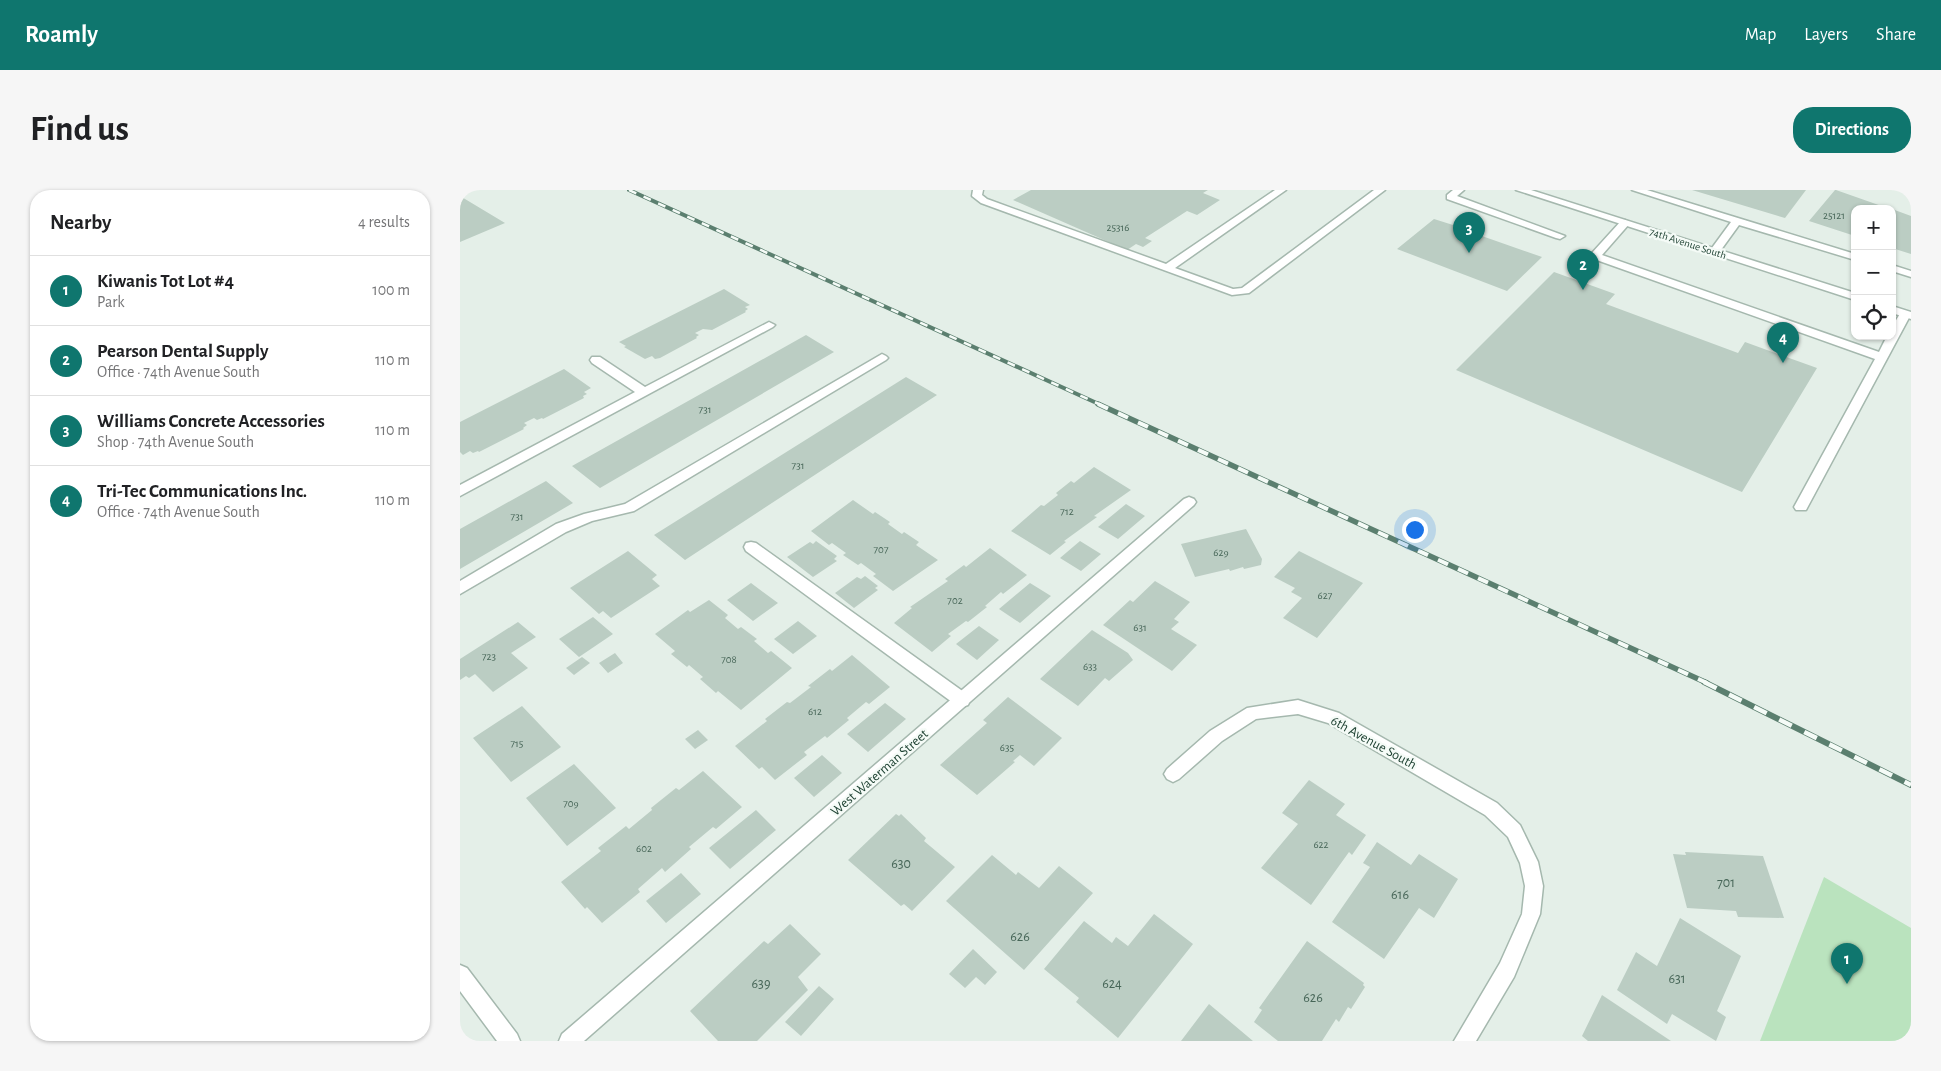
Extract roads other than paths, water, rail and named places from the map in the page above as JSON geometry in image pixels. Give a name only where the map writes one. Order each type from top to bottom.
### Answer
[{"type":"street","points":[[978,190],[976,196],[984,201],[1232,292],[1245,291],[1380,190]]},
{"type":"street","points":[[1168,268],[1281,190]]},
{"type":"street","points":[[1459,190],[1450,197],[1560,236]]},
{"type":"street","name":"74th Avenue South","points":[[1521,190],[1851,296]]},
{"type":"street","points":[[1637,190],[1851,256]]},
{"type":"street","points":[[1714,252],[1737,221]]},
{"type":"street","points":[[1625,223],[1595,256],[1881,357]]},
{"type":"street","points":[[1896,269],[1911,274]]},
{"type":"street","points":[[1801,507],[1903,313]]},
{"type":"street","points":[[460,491],[769,325]]},
{"type":"street","points":[[460,588],[561,528],[589,517],[629,508],[882,358]]},
{"type":"street","points":[[596,360],[644,392]]},
{"type":"street","name":"West Waterman Street","points":[[569,1041],[1189,502]]},
{"type":"street","points":[[751,547],[962,700]]},
{"type":"street","name":"6th Avenue South","points":[[1173,774],[1216,736],[1254,713],[1298,707],[1333,718],[1491,809],[1514,831],[1529,862],[1534,886],[1531,914],[1507,970],[1464,1041]]},
{"type":"street","points":[[460,975],[510,1041]]},
{"type":"railway","points":[[629,190],[1101,405]]},
{"type":"railway","points":[[1098,404],[1707,683]]},
{"type":"railway","points":[[1704,682],[1911,785]]},
{"type":"place","name":"Williams Concrete Accessories","points":[[1469,253]]},
{"type":"place","name":"Pearson Dental Supply","points":[[1583,290]]},
{"type":"place","name":"Tri-Tec Communications Inc.","points":[[1783,363]]},
{"type":"place","name":"Kiwanis Tot Lot #4","points":[[1847,984]]}]
